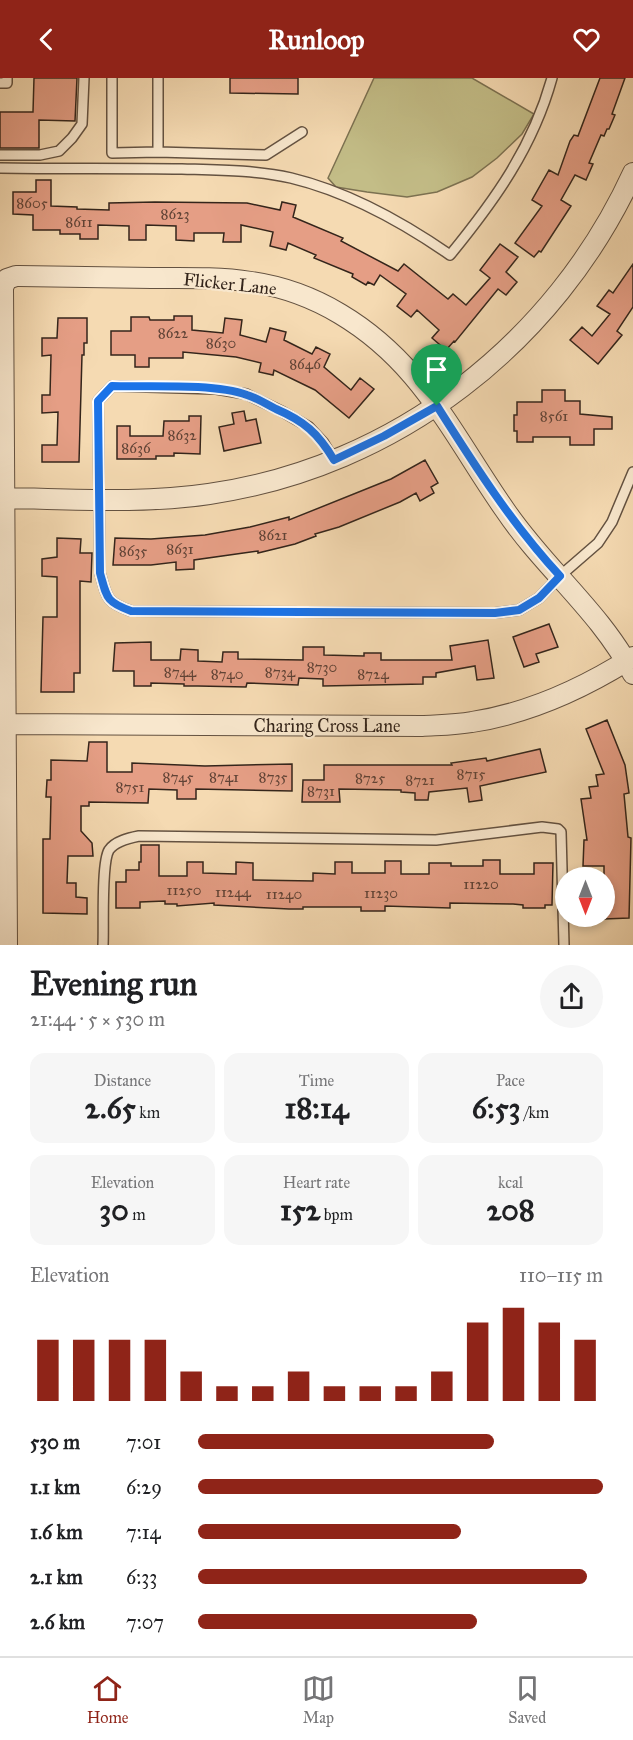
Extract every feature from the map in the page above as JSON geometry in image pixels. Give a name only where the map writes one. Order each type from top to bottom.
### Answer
[{"type":"street","points":[[7,945],[5,498],[154,499],[209,494],[259,484],[334,460],[384,436],[437,406],[489,366],[535,322],[596,244],[633,173]]},
{"type":"street","name":"Flicker Lane","points":[[5,498],[3,287],[7,279],[16,276],[217,279],[252,282],[287,290],[318,301],[346,316],[382,344],[411,374],[437,406],[505,511],[605,629],[631,664]]},
{"type":"street","name":"Charing Cross Lane","points":[[6,724],[422,726],[472,722],[517,712],[567,695],[631,664]]},
{"type":"lane","points":[[0,83],[7,83],[7,78]]},
{"type":"lane","points":[[0,155],[40,155],[59,151],[82,124],[84,78]]},
{"type":"lane","points":[[112,78],[112,153],[266,155],[302,132]]},
{"type":"lane","points":[[158,78],[158,152]]},
{"type":"lane","points":[[0,168],[210,170],[290,178],[376,210],[421,235],[450,255],[486,211],[516,164],[536,122],[552,78]]},
{"type":"lane","points":[[334,460],[323,442],[309,427],[246,394],[216,389],[112,386],[98,401],[100,573],[105,593],[114,604],[131,611],[495,613],[519,610],[539,598],[598,543],[612,522],[633,472]]},
{"type":"lane","points":[[104,945],[106,866],[110,850],[123,840],[139,836],[436,840],[542,827],[558,829],[561,832],[564,945]]},
{"type":"shaded area","points":[[374,78],[472,78],[534,114],[522,134],[497,158],[472,177],[437,192],[407,197],[336,187],[328,178]]},
{"type":"building","points":[[34,78],[77,78],[75,121],[39,120],[39,148],[0,148],[0,112],[33,112]]},
{"type":"building","points":[[230,78],[298,78],[298,94],[230,93]]},
{"type":"building","points":[[600,78],[625,78],[612,114],[615,115],[609,129],[604,136],[601,135],[589,163],[593,164],[586,180],[575,175],[561,200],[571,206],[541,252],[539,251],[534,257],[515,243],[542,206],[532,200],[549,170],[558,175],[570,141],[574,135],[578,136]]},
{"type":"building","points":[[36,180],[51,180],[51,206],[77,207],[77,209],[109,210],[109,203],[155,202],[247,203],[280,210],[282,202],[296,205],[293,217],[343,238],[341,241],[398,271],[404,264],[448,299],[453,294],[466,305],[490,278],[480,270],[500,244],[518,257],[506,272],[517,282],[506,295],[498,289],[446,350],[432,338],[439,330],[417,310],[411,317],[397,306],[406,294],[380,275],[374,285],[368,282],[366,285],[352,277],[353,274],[314,258],[316,255],[288,243],[286,250],[270,246],[273,232],[241,225],[241,242],[223,242],[224,233],[194,233],[194,241],[176,240],[176,226],[146,225],[146,240],[129,240],[129,226],[98,225],[98,239],[80,239],[80,234],[60,234],[60,230],[33,230],[33,215],[13,214],[13,192],[36,192]]},
{"type":"building","points":[[633,264],[633,307],[617,331],[622,335],[598,364],[570,340],[582,327],[592,336],[610,314],[597,306],[609,290],[613,293]]},
{"type":"building","points":[[174,316],[192,316],[192,330],[223,333],[225,318],[242,320],[240,335],[266,342],[270,328],[286,332],[284,340],[312,354],[316,347],[330,354],[324,367],[351,390],[360,378],[374,389],[349,418],[315,390],[274,370],[273,375],[259,372],[261,363],[236,357],[183,352],[183,358],[149,358],[149,367],[135,367],[135,355],[111,355],[111,331],[131,331],[131,317],[174,320]]},
{"type":"building","points":[[58,318],[87,318],[87,343],[84,343],[84,355],[82,355],[79,462],[42,462],[42,445],[57,445],[58,412],[42,413],[42,395],[50,395],[51,355],[42,356],[42,338],[57,338]]},
{"type":"building","points":[[542,390],[565,390],[565,401],[580,401],[580,414],[612,417],[612,429],[594,429],[594,445],[570,445],[570,437],[533,437],[533,442],[517,442],[514,415],[517,415],[517,402],[542,402]]},
{"type":"building","points":[[244,411],[246,421],[256,419],[261,443],[224,451],[219,427],[234,424],[232,413]]},
{"type":"building","points":[[189,416],[201,416],[200,454],[174,453],[174,456],[156,456],[156,459],[117,459],[117,426],[130,426],[130,436],[163,436],[164,421],[189,421]]},
{"type":"building","points":[[425,460],[438,483],[431,487],[434,493],[420,501],[416,493],[400,502],[339,527],[315,534],[316,536],[295,544],[258,553],[258,551],[194,560],[194,569],[176,570],[176,562],[151,565],[113,565],[115,538],[151,539],[205,535],[289,517],[289,520],[391,479]]},
{"type":"building","points":[[57,538],[81,539],[80,553],[92,553],[91,582],[80,581],[80,673],[74,673],[74,692],[41,692],[43,617],[57,617],[57,577],[42,576],[42,559],[57,557]]},
{"type":"building","points":[[549,624],[558,647],[536,654],[539,662],[524,667],[513,637]]},
{"type":"building","points":[[488,640],[494,678],[477,680],[475,666],[436,673],[436,677],[423,677],[423,684],[323,686],[323,679],[299,678],[298,685],[247,683],[246,687],[151,683],[151,686],[134,686],[134,671],[113,671],[115,643],[151,642],[151,660],[180,660],[181,649],[198,650],[198,661],[222,662],[223,652],[238,652],[238,659],[303,660],[303,647],[324,647],[324,655],[364,656],[364,653],[381,653],[381,660],[452,660],[450,646]]},
{"type":"building","points":[[607,720],[625,765],[629,793],[624,794],[628,837],[631,838],[629,918],[615,919],[615,867],[583,866],[584,840],[587,840],[581,799],[591,798],[589,787],[598,786],[596,775],[604,774],[586,729]]},
{"type":"building","points":[[89,742],[107,742],[107,772],[132,772],[132,763],[205,766],[292,764],[292,791],[196,789],[196,799],[177,799],[177,790],[149,789],[148,803],[89,802],[89,806],[81,806],[81,831],[92,843],[93,856],[68,856],[67,883],[76,883],[76,897],[87,898],[87,914],[43,913],[43,839],[50,839],[51,797],[46,797],[47,780],[51,780],[51,760],[87,761]]},
{"type":"building","points":[[540,749],[546,772],[480,786],[482,800],[469,802],[467,788],[429,792],[428,800],[415,800],[415,793],[401,792],[401,790],[339,789],[340,802],[302,802],[303,780],[324,780],[324,765],[452,765],[451,763],[486,758],[487,761]]},
{"type":"building","points":[[141,845],[159,845],[159,876],[187,876],[187,862],[203,862],[203,873],[236,874],[236,862],[253,863],[253,880],[313,881],[313,873],[335,874],[335,862],[352,862],[352,873],[385,873],[385,861],[401,861],[401,874],[429,874],[429,863],[483,866],[483,860],[500,860],[500,874],[534,874],[534,863],[553,863],[552,905],[545,905],[545,908],[523,908],[523,905],[513,904],[450,903],[450,908],[385,906],[385,911],[361,911],[361,907],[289,909],[214,905],[214,903],[177,906],[177,904],[165,904],[165,901],[140,902],[140,908],[116,908],[116,882],[126,882],[126,870],[139,870]]},
{"type":"route","points":[[112,386],[216,389],[246,394],[309,427],[323,442],[334,460],[384,436],[437,406],[505,511],[560,576],[539,598],[519,610],[495,613],[131,611],[114,604],[105,593],[100,573],[98,401],[112,386]]}]
